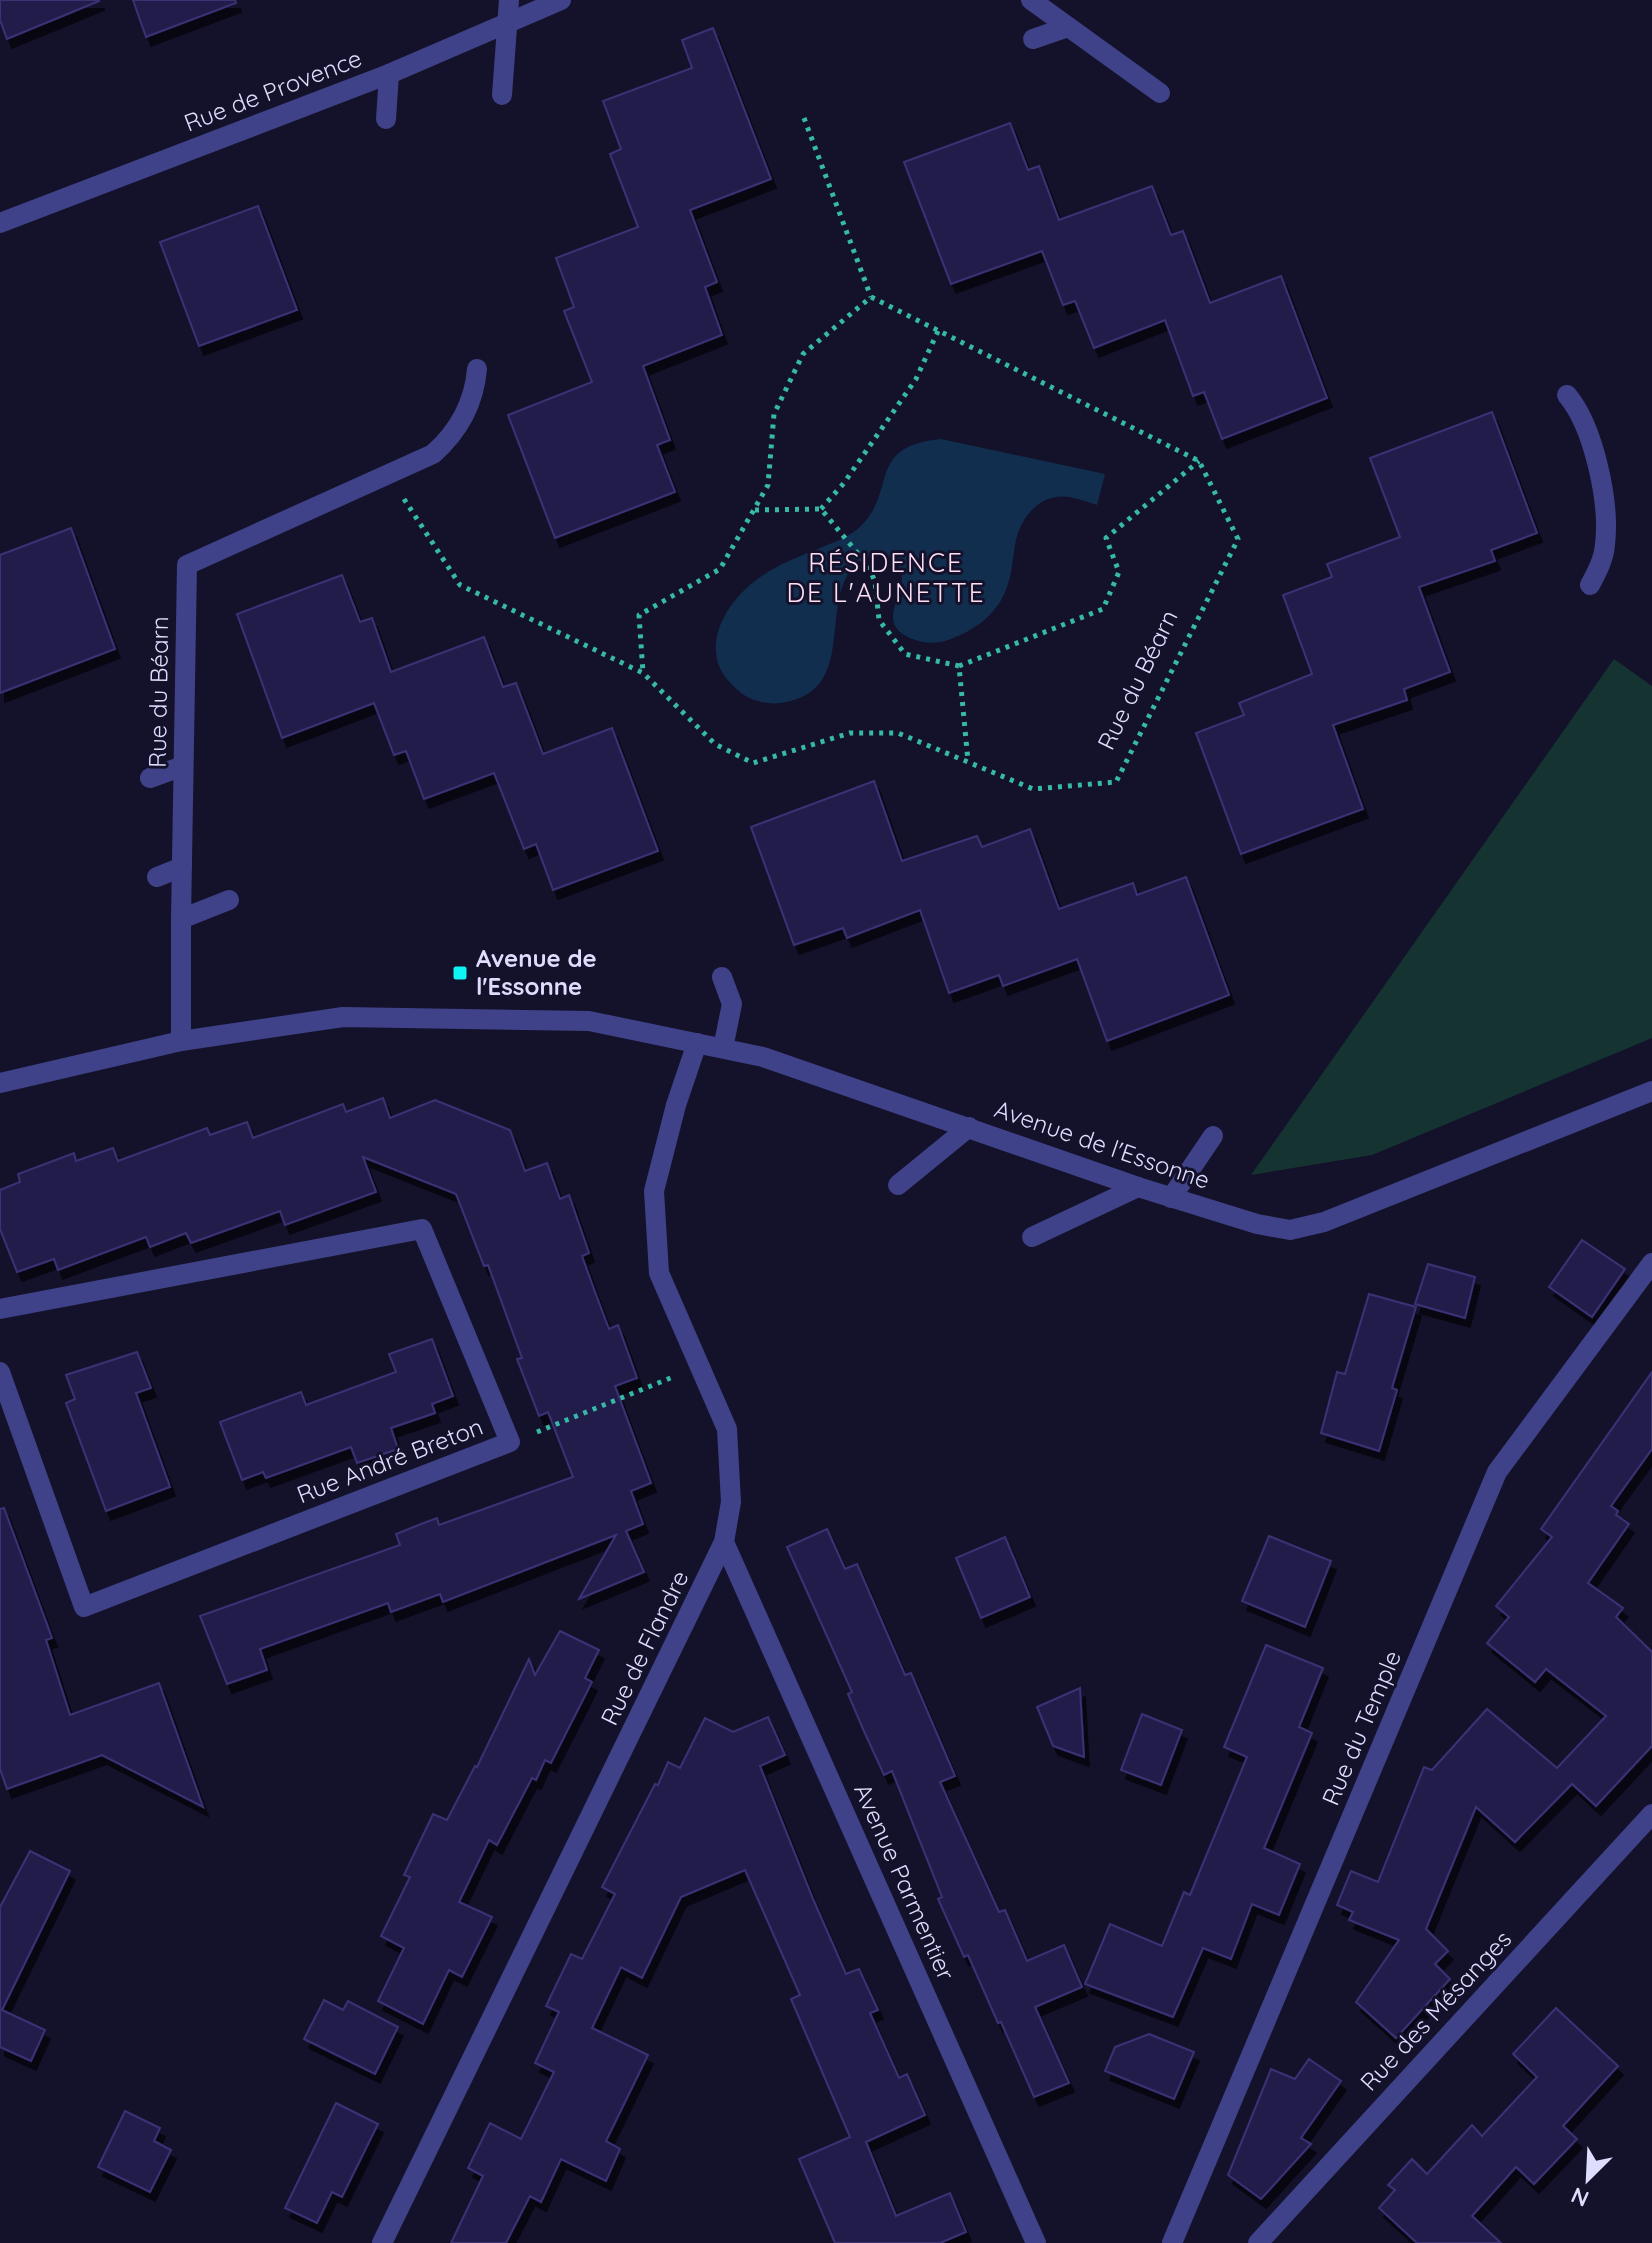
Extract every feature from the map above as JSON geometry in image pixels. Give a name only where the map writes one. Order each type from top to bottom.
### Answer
[{"type":"street","points":[[502,95],[509,0]]},
{"type":"street","name":"Rue de Provence","points":[[0,223],[389,74],[561,0]]},
{"type":"street","points":[[1031,0],[1160,93]]},
{"type":"street","points":[[1033,39],[1068,27]]},
{"type":"street","points":[[386,119],[389,74]]},
{"type":"street","points":[[0,207],[34,211]]},
{"type":"street","name":"Rue du Béarn","points":[[181,1041],[182,867],[190,819],[183,766],[181,561],[433,454],[447,442],[468,409],[476,389],[477,369]]},
{"type":"street","points":[[1567,395],[1583,423],[1604,500],[1604,553],[1590,585]]},
{"type":"street","points":[[150,778],[183,766]]},
{"type":"street","points":[[157,877],[182,867]]},
{"type":"street","points":[[181,919],[229,900]]},
{"type":"street","points":[[722,977],[732,1004],[723,1048]]},
{"type":"street","name":"Avenue de l'Essonne","points":[[0,1083],[181,1041],[343,1017],[589,1021],[763,1057],[1171,1198],[1290,1230],[1308,1226],[1652,1091]]},
{"type":"street","name":"Rue de Flandre","points":[[382,2243],[724,1542],[731,1502],[727,1429],[659,1273],[654,1191],[676,1105],[697,1043]]},
{"type":"street","points":[[898,1185],[969,1127]]},
{"type":"street","points":[[1171,1198],[1213,1136]]},
{"type":"street","points":[[1032,1237],[1138,1187]]},
{"type":"street","name":"Rue André Breton","points":[[0,1309],[422,1229],[510,1442],[84,1607],[0,1372]]},
{"type":"street","name":"Rue du Temple","points":[[1172,2243],[1497,1472],[1652,1263]]},
{"type":"street","name":"Avenue Parmentier","points":[[724,1542],[1036,2243]]},
{"type":"street","name":"Rue des Mésanges","points":[[1258,2243],[1652,1814]]},
{"type":"path","points":[[804,118],[871,297],[1199,461],[1106,538],[1119,572],[1103,609],[959,666],[905,654],[879,620],[875,582],[869,567],[821,509]]},
{"type":"path","points":[[643,673],[639,615],[720,569],[768,485],[774,414],[803,354],[871,297]]},
{"type":"path","points":[[754,510],[821,509],[844,483],[916,379],[938,331]]},
{"type":"path","name":"Rue du Béarn","points":[[388,475],[460,585],[643,673],[715,744],[753,763],[850,733],[898,733],[1033,789],[1116,782],[1238,539],[1199,461]]},
{"type":"path","points":[[959,666],[968,761]]},
{"type":"path","points":[[510,1442],[676,1375],[661,1343],[685,1334]]},
{"type":"green space","points":[[1614,659],[1652,686],[1652,1038],[1372,1155],[1251,1175]]},
{"type":"water","points":[[941,439],[1105,474],[1097,505],[1075,498],[1058,497],[1048,499],[1032,510],[1017,535],[1009,580],[1001,601],[981,623],[945,641],[919,641],[899,631],[893,613],[902,583],[901,573],[888,558],[862,558],[848,575],[840,595],[830,662],[821,681],[806,695],[780,703],[759,701],[740,692],[718,664],[716,652],[719,628],[730,607],[749,586],[770,571],[842,539],[857,529],[872,511],[887,471],[902,450]]},
{"type":"building","points":[[0,0],[99,1],[7,39],[0,20]]},
{"type":"building","points":[[133,0],[235,0],[236,3],[146,37]]},
{"type":"building","points":[[713,28],[771,179],[690,210],[717,282],[705,287],[722,335],[643,366],[670,440],[657,445],[675,492],[555,538],[508,415],[592,382],[564,311],[574,307],[556,258],[638,227],[610,154],[621,149],[603,101],[692,68],[682,40]]},
{"type":"building","points":[[1010,123],[1028,170],[1039,166],[1059,220],[1152,186],[1171,235],[1183,231],[1210,303],[1281,276],[1327,398],[1222,439],[1204,392],[1193,396],[1165,320],[1094,348],[1075,301],[1063,305],[1042,251],[951,284],[904,162]]},
{"type":"building","points":[[258,206],[297,310],[199,346],[160,242]]},
{"type":"building","points":[[1492,412],[1537,533],[1491,550],[1495,561],[1419,587],[1450,672],[1404,689],[1407,700],[1333,725],[1363,809],[1241,854],[1196,733],[1244,715],[1239,703],[1312,674],[1283,595],[1332,577],[1327,564],[1400,537],[1370,458]]},
{"type":"building","points":[[71,528],[115,649],[0,693],[0,555]]},
{"type":"building","points":[[342,575],[360,622],[372,618],[391,672],[484,637],[503,687],[516,683],[543,754],[612,728],[658,851],[553,890],[536,844],[524,849],[494,773],[424,799],[406,751],[394,755],[374,703],[282,738],[237,614]]},
{"type":"building","points":[[874,781],[902,861],[977,836],[982,847],[1030,829],[1059,909],[1133,883],[1137,895],[1186,877],[1229,995],[1107,1041],[1077,959],[1003,986],[999,975],[949,993],[920,910],[847,938],[843,928],[794,945],[751,827]]},
{"type":"building","points":[[383,1098],[390,1118],[435,1100],[510,1130],[525,1171],[547,1163],[560,1199],[569,1195],[589,1253],[582,1256],[595,1292],[609,1329],[618,1325],[637,1378],[615,1386],[651,1483],[631,1491],[643,1524],[626,1531],[644,1572],[579,1599],[616,1535],[443,1602],[440,1594],[391,1612],[388,1603],[260,1649],[267,1670],[227,1684],[200,1616],[400,1545],[396,1534],[437,1518],[439,1525],[573,1477],[548,1412],[539,1416],[517,1359],[522,1358],[488,1265],[484,1266],[456,1194],[363,1157],[376,1192],[285,1225],[280,1211],[191,1243],[186,1233],[150,1247],[146,1237],[58,1270],[54,1259],[17,1272],[0,1229],[0,1190],[20,1182],[18,1174],[74,1153],[76,1161],[113,1148],[118,1161],[207,1128],[210,1135],[247,1122],[253,1138],[343,1104],[346,1112]]},
{"type":"building","points":[[1582,1240],[1625,1269],[1592,1317],[1549,1287]]},
{"type":"building","points":[[1428,1264],[1475,1277],[1465,1318],[1415,1304]]},
{"type":"building","points":[[1369,1294],[1416,1307],[1392,1388],[1397,1390],[1379,1451],[1321,1433],[1337,1372],[1345,1374]]},
{"type":"building","points":[[432,1339],[453,1396],[432,1404],[435,1413],[391,1428],[398,1449],[357,1463],[351,1447],[266,1478],[263,1472],[242,1480],[220,1422],[301,1392],[306,1405],[396,1372],[389,1354]]},
{"type":"building","points":[[137,1352],[151,1388],[136,1393],[170,1487],[106,1511],[66,1403],[75,1399],[66,1375]]},
{"type":"building","points":[[1652,1372],[1652,1449],[1611,1506],[1618,1511],[1616,1515],[1629,1524],[1588,1583],[1623,1608],[1616,1617],[1652,1652],[1652,1746],[1596,1806],[1572,1784],[1515,1842],[1476,1807],[1426,1929],[1448,1951],[1435,1964],[1450,1979],[1396,2038],[1356,2002],[1399,1940],[1349,1920],[1353,1912],[1337,1905],[1351,1871],[1378,1882],[1424,1767],[1432,1770],[1487,1709],[1557,1768],[1606,1716],[1546,1669],[1535,1682],[1487,1643],[1509,1617],[1496,1606],[1552,1537],[1541,1529]]},
{"type":"building","points":[[4,1508],[52,1638],[46,1640],[70,1715],[159,1683],[203,1807],[102,1755],[7,1789],[0,1769],[0,1509]]},
{"type":"building","points":[[827,1529],[845,1569],[857,1564],[905,1675],[911,1673],[955,1776],[940,1782],[999,1912],[1005,1910],[1027,1961],[1064,1945],[1082,1987],[1035,2007],[1069,2083],[1034,2097],[1001,2022],[998,2023],[968,1955],[964,1957],[938,1899],[942,1897],[892,1771],[884,1775],[863,1729],[848,1694],[852,1692],[787,1547]]},
{"type":"building","points":[[1269,1536],[1331,1561],[1305,1627],[1242,1601]]},
{"type":"building","points":[[1005,1537],[1030,1597],[981,1618],[956,1558]]},
{"type":"building","points":[[560,1631],[599,1650],[585,1678],[592,1682],[551,1763],[545,1760],[536,1780],[532,1778],[497,1845],[489,1840],[459,1902],[492,1917],[462,1977],[449,1970],[423,2024],[378,2001],[404,1948],[381,1936],[410,1877],[404,1875],[433,1814],[447,1820],[477,1767],[529,1659],[535,1675]]},
{"type":"building","points":[[1266,1645],[1323,1668],[1299,1727],[1312,1733],[1264,1848],[1300,1864],[1279,1915],[1252,1904],[1231,1959],[1203,1948],[1173,2017],[1085,1984],[1110,1924],[1162,1946],[1184,1892],[1190,1895],[1247,1757],[1224,1747]]},
{"type":"building","points":[[1080,1688],[1084,1757],[1053,1746],[1037,1707]]},
{"type":"building","points":[[1142,1714],[1182,1730],[1161,1785],[1121,1770]]},
{"type":"building","points":[[768,1717],[785,1755],[760,1766],[846,1974],[859,1969],[878,2010],[870,2013],[899,2078],[907,2074],[925,2115],[866,2142],[896,2216],[950,2193],[966,2232],[940,2243],[835,2243],[799,2159],[850,2137],[791,1999],[800,1995],[745,1870],[681,1897],[642,1978],[621,1967],[592,2028],[648,2055],[606,2141],[620,2149],[606,2181],[561,2159],[541,2202],[530,2196],[506,2243],[451,2243],[483,2176],[468,2168],[490,2123],[521,2139],[554,2072],[535,2063],[559,2012],[546,2006],[571,1954],[582,1959],[615,1894],[602,1887],[668,1762],[680,1768],[705,1718],[733,1732]]},
{"type":"building","points":[[30,1851],[70,1871],[2,2010],[45,2030],[31,2061],[0,2047],[0,1907]]},
{"type":"building","points":[[324,2000],[343,2010],[348,2001],[398,2027],[375,2074],[304,2039]]},
{"type":"building","points":[[1556,2008],[1618,2066],[1563,2126],[1577,2139],[1534,2184],[1516,2167],[1472,2216],[1501,2243],[1417,2243],[1379,2208],[1395,2190],[1388,2185],[1412,2159],[1427,2174],[1472,2125],[1482,2136],[1537,2077],[1513,2054]]},
{"type":"building","points":[[1149,2034],[1194,2052],[1174,2099],[1105,2071],[1115,2047]]},
{"type":"building","points":[[1309,2059],[1341,2081],[1301,2138],[1311,2144],[1261,2199],[1228,2175],[1271,2069],[1295,2079]]},
{"type":"building","points":[[336,2103],[378,2124],[342,2197],[332,2192],[317,2223],[285,2208]]},
{"type":"building","points":[[125,2111],[160,2128],[154,2141],[171,2150],[150,2192],[98,2167]]},
{"type":"place","name":"Avenue de l'Essonne","points":[[460,973]]},
{"type":"district","name":"RÉSIDENCE DE L'AUNETTE","points":[[886,578]]}]
